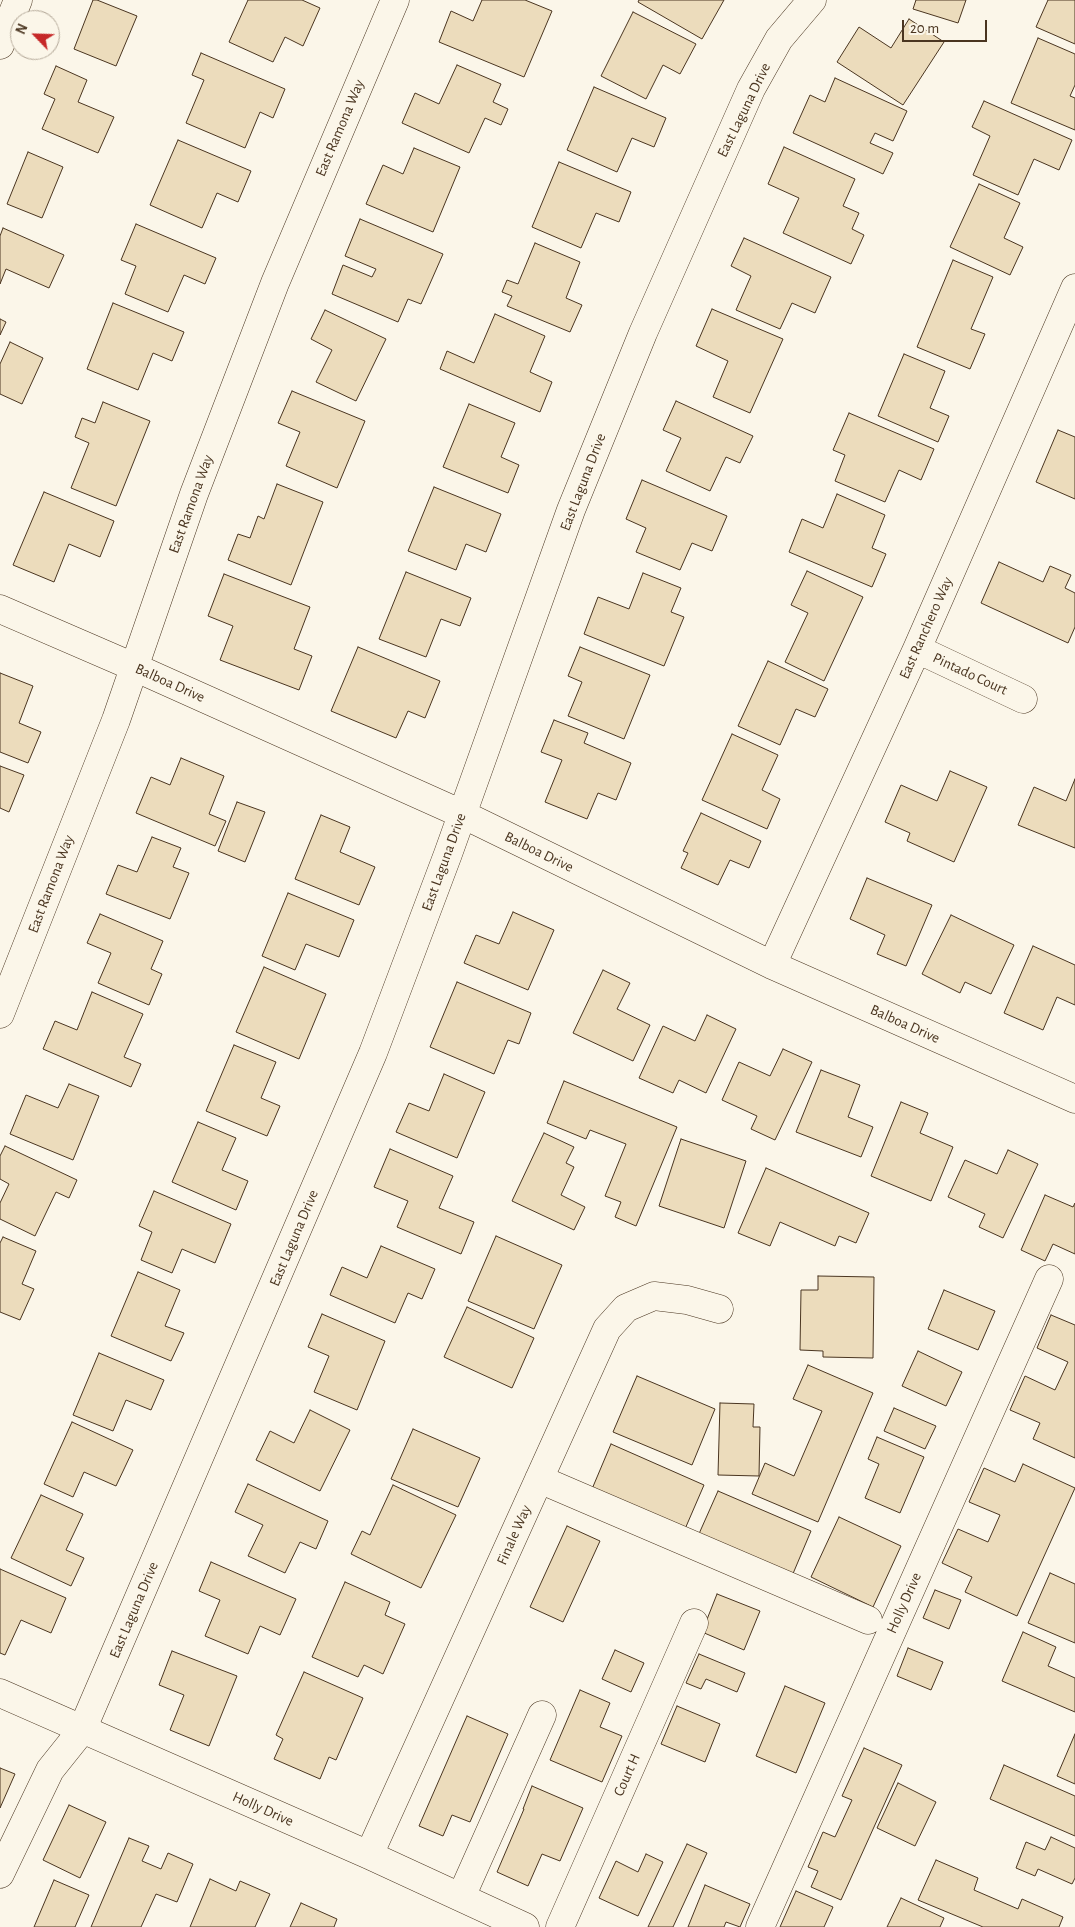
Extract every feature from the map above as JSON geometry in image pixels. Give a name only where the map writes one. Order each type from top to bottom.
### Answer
[{"type":"street","points":[[0,45],[18,0]]},
{"type":"street","name":"East Ramona Way","points":[[0,1014],[116,720],[194,494],[275,283],[395,0]]},
{"type":"street","name":"East Laguna Drive","points":[[0,1874],[50,1770],[82,1730],[373,1053],[448,854],[571,510],[643,333],[751,89],[780,39],[812,0]]},
{"type":"street","name":"East Ranchero Way","points":[[772,965],[917,649],[1064,342],[1075,288]]},
{"type":"street","name":"Balboa Drive","points":[[0,610],[134,667],[462,814],[772,965],[1075,1099]]},
{"type":"street","name":"Pintado Court","points":[[917,649],[1023,699]]},
{"type":"street","name":"Holly Drive","points":[[760,1927],[1049,1279]]},
{"type":"street","name":"Finale Way","points":[[369,1856],[607,1329],[626,1308],[654,1296],[687,1300],[720,1309]]},
{"type":"street","name":"Holly Drive","points":[[540,1479],[868,1620]]},
{"type":"street","name":"Court H","points":[[560,1927],[694,1623]]},
{"type":"street","name":"Holly Drive","points":[[0,1693],[525,1927]]},
{"type":"street","points":[[461,1897],[542,1715]]},
{"type":"building","points":[[93,0],[137,16],[116,66],[74,49]]},
{"type":"building","points":[[248,0],[302,0],[320,8],[303,46],[285,37],[273,62],[229,42]]},
{"type":"building","points":[[482,0],[525,0],[552,11],[524,77],[439,42],[451,11],[473,21]]},
{"type":"building","points":[[639,0],[724,0],[702,39],[638,2]]},
{"type":"building","points":[[916,0],[966,0],[958,23],[913,9]]},
{"type":"building","points":[[1048,0],[1075,0],[1075,44],[1036,27]]},
{"type":"building","points":[[633,12],[696,44],[680,74],[663,65],[646,99],[601,76]]},
{"type":"building","points":[[909,19],[944,42],[903,105],[837,62],[859,27],[891,48]]},
{"type":"building","points":[[1038,38],[1075,54],[1075,85],[1070,96],[1075,98],[1075,130],[1011,103]]},
{"type":"building","points":[[201,53],[285,89],[273,118],[260,112],[245,148],[186,123],[204,80],[192,75]]},
{"type":"building","points":[[457,65],[501,84],[493,102],[508,109],[501,125],[485,118],[469,153],[402,123],[415,93],[439,104]]},
{"type":"building","points":[[56,66],[87,80],[78,102],[114,117],[98,153],[42,129],[55,99],[44,94]]},
{"type":"building","points":[[835,78],[907,111],[893,141],[875,133],[870,143],[893,153],[883,174],[793,133],[810,95],[825,102]]},
{"type":"building","points":[[594,87],[666,118],[654,147],[632,138],[617,172],[567,150]]},
{"type":"building","points":[[984,101],[1072,140],[1059,170],[1034,159],[1018,195],[973,175],[990,136],[972,127]]},
{"type":"building","points":[[178,140],[251,171],[238,202],[217,193],[202,228],[150,205]]},
{"type":"building","points":[[784,147],[855,179],[843,206],[859,213],[852,229],[864,235],[851,264],[783,233],[799,198],[768,184]]},
{"type":"building","points":[[414,148],[460,167],[433,232],[366,204],[383,165],[403,174]]},
{"type":"building","points":[[28,152],[63,167],[42,218],[7,204]]},
{"type":"building","points":[[559,162],[631,192],[619,222],[596,213],[581,248],[532,227]]},
{"type":"building","points":[[979,184],[1020,203],[1004,238],[1023,247],[1010,275],[950,247]]},
{"type":"building","points":[[360,219],[443,254],[421,304],[408,299],[398,322],[332,294],[343,265],[372,277],[376,269],[345,256]]},
{"type":"building","points":[[136,224],[216,258],[205,284],[184,275],[168,312],[125,294],[136,266],[121,260]]},
{"type":"building","points":[[3,228],[64,255],[49,288],[6,269],[0,284],[0,236]]},
{"type":"building","points":[[744,238],[831,277],[815,313],[792,303],[780,329],[736,310],[751,276],[731,266]]},
{"type":"building","points":[[535,243],[580,262],[566,298],[582,305],[570,332],[507,306],[512,296],[502,292],[507,280],[518,284]]},
{"type":"building","points":[[953,260],[993,277],[971,329],[985,334],[970,369],[917,347]]},
{"type":"building","points":[[113,303],[184,332],[172,361],[153,353],[138,390],[87,369]]},
{"type":"building","points":[[712,309],[783,339],[750,413],[713,397],[728,361],[696,346]]},
{"type":"building","points":[[325,310],[386,339],[356,401],[316,382],[332,350],[311,339]]},
{"type":"building","points":[[495,314],[545,336],[530,372],[552,382],[540,412],[440,369],[447,351],[474,363]]},
{"type":"building","points":[[0,319],[6,322],[0,335]]},
{"type":"building","points":[[10,342],[43,358],[22,404],[0,394],[0,364]]},
{"type":"building","points":[[904,354],[945,371],[930,408],[949,416],[938,442],[878,416]]},
{"type":"building","points":[[292,391],[365,421],[337,488],[286,466],[300,432],[278,423]]},
{"type":"building","points":[[676,401],[753,436],[740,463],[726,457],[710,491],[666,471],[681,438],[663,430]]},
{"type":"building","points":[[103,402],[150,421],[116,506],[71,488],[89,443],[75,437],[82,418],[95,423]]},
{"type":"building","points":[[469,404],[515,423],[501,457],[519,465],[508,493],[443,467]]},
{"type":"building","points":[[849,413],[934,449],[921,480],[899,470],[885,502],[835,481],[845,455],[833,450]]},
{"type":"building","points":[[1058,430],[1075,437],[1075,499],[1036,482]]},
{"type":"building","points":[[642,480],[727,516],[712,551],[692,543],[680,570],[636,552],[646,528],[626,519]]},
{"type":"building","points":[[277,484],[323,502],[291,585],[228,560],[238,534],[250,538],[258,516],[264,519]]},
{"type":"building","points":[[434,487],[501,514],[486,552],[466,544],[456,570],[408,551]]},
{"type":"building","points":[[44,492],[114,521],[100,557],[69,544],[54,582],[13,565]]},
{"type":"building","points":[[837,494],[885,515],[872,548],[886,554],[872,587],[789,552],[802,519],[823,528]]},
{"type":"building","points":[[999,562],[1043,582],[1050,566],[1071,575],[1065,588],[1075,593],[1075,627],[1068,643],[981,603]]},
{"type":"building","points":[[807,571],[863,597],[824,681],[785,662],[808,613],[791,605]]},
{"type":"building","points":[[406,572],[471,598],[460,626],[441,619],[426,657],[379,639]]},
{"type":"building","points":[[643,573],[681,588],[671,612],[684,617],[664,666],[584,634],[598,597],[629,609]]},
{"type":"building","points":[[224,574],[310,607],[294,649],[312,656],[299,690],[220,660],[233,626],[208,616]]},
{"type":"building","points":[[358,647],[440,681],[425,718],[408,711],[396,738],[331,711]]},
{"type":"building","points":[[580,647],[650,675],[624,739],[568,716],[582,682],[568,676]]},
{"type":"building","points":[[768,661],[828,689],[815,717],[796,709],[780,745],[738,726]]},
{"type":"building","points":[[0,673],[33,686],[19,723],[41,732],[28,763],[0,752]]},
{"type":"building","points":[[554,720],[588,733],[584,743],[631,763],[616,800],[598,793],[587,819],[545,802],[562,760],[541,752]]},
{"type":"building","points":[[732,734],[778,755],[762,790],[780,799],[767,829],[702,800]]},
{"type":"building","points":[[181,758],[224,776],[209,814],[226,821],[215,846],[136,813],[151,777],[170,785]]},
{"type":"building","points":[[0,766],[24,775],[9,812],[0,808]]},
{"type":"building","points":[[950,771],[987,787],[954,862],[907,841],[910,833],[885,822],[901,785],[937,801]]},
{"type":"building","points":[[1075,779],[1075,848],[1018,825],[1034,787],[1066,801]]},
{"type":"building","points":[[237,802],[265,812],[245,862],[218,851]]},
{"type":"building","points":[[701,813],[761,841],[749,868],[730,860],[718,885],[681,868],[688,853],[683,851]]},
{"type":"building","points":[[321,815],[350,827],[340,852],[375,867],[359,905],[295,879]]},
{"type":"building","points":[[152,837],[181,848],[173,867],[189,873],[170,919],[106,894],[118,865],[137,872]]},
{"type":"building","points":[[867,878],[932,905],[906,966],[877,954],[885,935],[850,919]]},
{"type":"building","points":[[288,893],[354,920],[339,957],[306,944],[295,970],[262,956]]},
{"type":"building","points":[[513,912],[554,930],[528,990],[464,963],[476,935],[499,944]]},
{"type":"building","points":[[100,914],[163,941],[151,969],[162,974],[149,1005],[98,983],[111,953],[87,943]]},
{"type":"building","points":[[951,915],[1014,945],[991,994],[965,982],[960,993],[922,974]]},
{"type":"building","points":[[1033,946],[1075,965],[1075,1005],[1057,997],[1043,1030],[1004,1013]]},
{"type":"building","points":[[264,967],[326,994],[299,1059],[236,1032]]},
{"type":"building","points":[[603,970],[630,983],[617,1009],[650,1025],[633,1061],[573,1033]]},
{"type":"building","points":[[457,982],[531,1013],[519,1044],[508,1040],[494,1074],[430,1047]]},
{"type":"building","points":[[92,992],[143,1014],[124,1057],[141,1064],[131,1087],[43,1049],[55,1021],[77,1030]]},
{"type":"building","points":[[707,1015],[736,1029],[706,1093],[679,1080],[673,1093],[639,1078],[663,1026],[695,1041]]},
{"type":"building","points":[[234,1045],[276,1062],[261,1098],[280,1106],[267,1136],[206,1111]]},
{"type":"building","points":[[783,1049],[812,1062],[775,1140],[751,1129],[757,1116],[722,1100],[739,1062],[770,1076]]},
{"type":"building","points":[[821,1070],[860,1085],[848,1117],[873,1127],[861,1157],[796,1132]]},
{"type":"building","points":[[444,1074],[485,1092],[457,1158],[396,1132],[409,1103],[429,1111]]},
{"type":"building","points":[[564,1081],[677,1127],[636,1226],[615,1217],[621,1202],[605,1196],[626,1144],[590,1130],[586,1139],[547,1123]]},
{"type":"building","points":[[69,1084],[99,1096],[73,1160],[10,1134],[26,1095],[58,1108]]},
{"type":"building","points":[[901,1102],[928,1113],[920,1133],[953,1147],[931,1201],[871,1176]]},
{"type":"building","points":[[198,1122],[236,1138],[222,1170],[248,1181],[236,1210],[172,1182]]},
{"type":"building","points":[[544,1133],[574,1147],[566,1163],[574,1167],[561,1195],[585,1207],[574,1230],[512,1201]]},
{"type":"building","points":[[681,1139],[746,1161],[724,1228],[659,1206]]},
{"type":"building","points":[[5,1146],[77,1180],[69,1198],[56,1192],[35,1236],[0,1219],[0,1203],[9,1184],[0,1179],[0,1156]]},
{"type":"building","points":[[390,1149],[453,1176],[439,1208],[474,1222],[461,1254],[397,1227],[408,1201],[374,1187]]},
{"type":"building","points":[[1008,1150],[1038,1164],[1003,1238],[979,1227],[985,1214],[948,1197],[965,1160],[997,1174]]},
{"type":"building","points":[[766,1168],[869,1213],[856,1243],[839,1236],[835,1246],[780,1222],[770,1246],[738,1233]]},
{"type":"building","points":[[154,1191],[231,1224],[215,1263],[182,1249],[172,1273],[141,1260],[152,1232],[139,1226]]},
{"type":"building","points":[[1045,1195],[1073,1207],[1075,1203],[1075,1254],[1053,1244],[1045,1261],[1021,1250]]},
{"type":"building","points":[[496,1236],[562,1265],[534,1329],[468,1301]]},
{"type":"building","points":[[3,1237],[36,1251],[22,1284],[34,1289],[20,1320],[0,1312],[0,1243]]},
{"type":"building","points":[[381,1246],[435,1269],[422,1299],[408,1293],[395,1323],[330,1295],[342,1267],[367,1278]]},
{"type":"building","points":[[138,1272],[180,1290],[165,1326],[184,1333],[171,1361],[111,1336]]},
{"type":"building","points":[[818,1276],[874,1277],[873,1358],[823,1357],[823,1351],[800,1350],[801,1290],[818,1290]]},
{"type":"building","points":[[944,1290],[995,1311],[978,1350],[928,1329]]},
{"type":"building","points":[[467,1307],[534,1338],[512,1388],[444,1357]]},
{"type":"building","points":[[322,1314],[385,1341],[357,1410],[314,1392],[329,1356],[308,1347]]},
{"type":"building","points":[[1051,1315],[1075,1325],[1075,1458],[1033,1439],[1040,1423],[1010,1410],[1025,1376],[1055,1390],[1068,1362],[1037,1348]]},
{"type":"building","points":[[918,1351],[962,1372],[946,1406],[902,1386]]},
{"type":"building","points":[[99,1353],[164,1380],[151,1410],[126,1400],[113,1431],[73,1415]]},
{"type":"building","points":[[808,1365],[873,1393],[818,1522],[752,1494],[765,1463],[794,1476],[822,1411],[793,1399]]},
{"type":"building","points":[[637,1376],[715,1409],[692,1465],[613,1432]]},
{"type":"building","points":[[720,1403],[754,1404],[753,1427],[760,1427],[759,1476],[718,1475]]},
{"type":"building","points":[[894,1408],[936,1426],[925,1449],[884,1431]]},
{"type":"building","points":[[310,1410],[350,1430],[320,1491],[256,1460],[270,1431],[294,1443]]},
{"type":"building","points":[[72,1422],[133,1450],[116,1486],[84,1472],[73,1497],[44,1484]]},
{"type":"building","points":[[413,1429],[480,1458],[458,1507],[391,1479]]},
{"type":"building","points":[[877,1437],[924,1457],[900,1513],[865,1498],[879,1464],[868,1459]]},
{"type":"building","points":[[611,1444],[704,1485],[685,1529],[592,1489]]},
{"type":"building","points":[[1023,1464],[1075,1488],[1017,1616],[965,1592],[972,1577],[942,1563],[958,1529],[988,1542],[1000,1515],[969,1502],[984,1468],[1015,1482]]},
{"type":"building","points":[[248,1484],[328,1521],[316,1549],[300,1542],[285,1573],[248,1556],[263,1525],[235,1512]]},
{"type":"building","points":[[393,1485],[456,1515],[421,1588],[351,1554],[362,1531],[370,1535]]},
{"type":"building","points":[[718,1491],[811,1531],[792,1576],[698,1536]]},
{"type":"building","points":[[41,1495],[83,1514],[66,1550],[84,1558],[71,1586],[11,1558]]},
{"type":"building","points":[[839,1517],[901,1546],[873,1607],[811,1577]]},
{"type":"building","points":[[567,1526],[600,1541],[563,1622],[530,1607]]},
{"type":"building","points":[[211,1562],[296,1599],[280,1635],[260,1626],[248,1654],[205,1636],[220,1600],[199,1591]]},
{"type":"building","points":[[0,1569],[66,1598],[51,1633],[21,1620],[5,1655],[0,1653]]},
{"type":"building","points":[[1050,1573],[1075,1584],[1075,1643],[1028,1623]]},
{"type":"building","points":[[345,1582],[390,1602],[385,1615],[405,1624],[383,1674],[364,1665],[358,1677],[312,1657]]},
{"type":"building","points":[[935,1590],[961,1600],[949,1629],[923,1618]]},
{"type":"building","points":[[717,1594],[760,1611],[744,1650],[702,1632]]},
{"type":"building","points":[[1023,1632],[1056,1647],[1048,1666],[1075,1678],[1075,1712],[1002,1681]]},
{"type":"building","points":[[908,1648],[943,1662],[931,1690],[897,1676]]},
{"type":"building","points":[[615,1650],[644,1663],[631,1692],[602,1679]]},
{"type":"building","points":[[172,1651],[237,1676],[209,1746],[170,1730],[184,1695],[159,1685]]},
{"type":"building","points":[[699,1654],[745,1673],[737,1692],[706,1679],[701,1689],[686,1683]]},
{"type":"building","points":[[304,1672],[363,1698],[336,1760],[329,1757],[320,1779],[274,1759],[283,1739],[276,1735]]},
{"type":"building","points":[[785,1686],[825,1703],[796,1773],[756,1756]]},
{"type":"building","points":[[580,1690],[610,1703],[600,1727],[622,1736],[602,1782],[550,1760]]},
{"type":"building","points":[[677,1706],[720,1724],[705,1762],[661,1744]]},
{"type":"building","points":[[467,1716],[508,1734],[470,1822],[452,1815],[443,1836],[419,1826]]},
{"type":"building","points":[[1075,1734],[1075,1784],[1057,1776]]},
{"type":"building","points":[[864,1748],[902,1765],[841,1900],[811,1887],[818,1871],[808,1867],[823,1832],[835,1837],[852,1800],[842,1796]]},
{"type":"building","points":[[1004,1765],[1075,1796],[1075,1836],[990,1799]]},
{"type":"building","points":[[0,1768],[15,1774],[0,1808]]},
{"type":"building","points":[[898,1783],[936,1802],[915,1846],[877,1828]]},
{"type":"building","points":[[532,1786],[583,1808],[560,1861],[542,1854],[528,1886],[497,1872]]},
{"type":"building","points":[[69,1805],[106,1822],[80,1878],[43,1860]]},
{"type":"building","points":[[1051,1837],[1075,1848],[1075,1878],[1072,1884],[1038,1869],[1035,1876],[1016,1868],[1026,1842],[1045,1850]]},
{"type":"building","points":[[129,1838],[149,1846],[142,1861],[161,1869],[168,1853],[193,1864],[177,1902],[156,1894],[141,1927],[91,1927]]},
{"type":"building","points":[[687,1844],[707,1853],[673,1927],[648,1927]]},
{"type":"building","points":[[646,1854],[663,1862],[638,1916],[599,1898],[616,1861],[638,1872]]},
{"type":"building","points":[[936,1860],[978,1878],[974,1890],[1018,1909],[1022,1899],[1063,1917],[1059,1927],[983,1927],[918,1900]]},
{"type":"building","points":[[210,1879],[236,1891],[240,1881],[270,1894],[255,1927],[190,1927]]},
{"type":"building","points":[[54,1880],[89,1895],[75,1927],[34,1927]]},
{"type":"building","points":[[705,1885],[750,1904],[740,1927],[726,1922],[724,1927],[688,1927]]},
{"type":"building","points":[[796,1891],[833,1907],[824,1927],[780,1927]]},
{"type":"building","points":[[901,1898],[944,1918],[940,1927],[887,1927]]},
{"type":"building","points":[[301,1903],[337,1919],[334,1927],[290,1927]]}]
